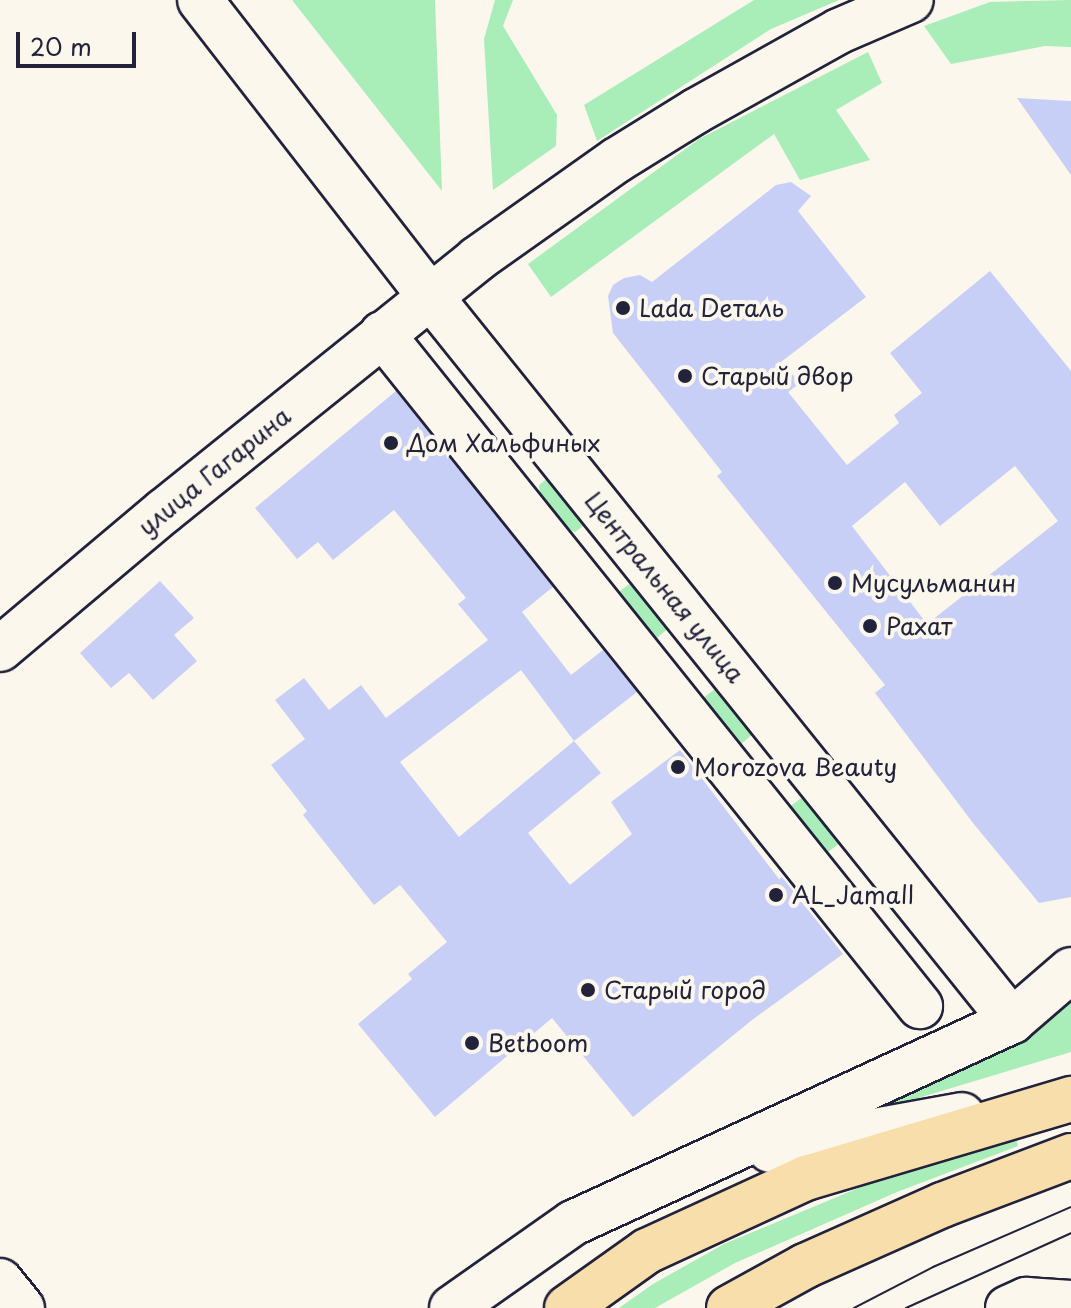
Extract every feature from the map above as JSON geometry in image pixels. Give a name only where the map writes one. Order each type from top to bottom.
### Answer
[{"type":"main road","points":[[567,1308],[647,1251],[806,1178],[1071,1097]]},
{"type":"main road","points":[[729,1308],[832,1254],[942,1205],[1071,1156]]},
{"type":"street","name":"Центральная улица","points":[[200,0],[430,296],[1012,1021]]},
{"type":"street","name":"улица Гагарина","points":[[0,649],[382,334],[617,160],[669,127],[839,31],[911,0]]},
{"type":"street","points":[[382,334],[920,1006]]},
{"type":"street","points":[[475,449],[524,411]]},
{"type":"street","points":[[562,558],[612,521]]},
{"type":"street","points":[[589,591],[639,554]]},
{"type":"street","points":[[647,664],[696,626]]},
{"type":"street","points":[[677,701],[726,663]]},
{"type":"street","points":[[733,771],[780,731]]},
{"type":"street","points":[[764,810],[813,771]]},
{"type":"street","points":[[452,1308],[573,1223],[1012,1021],[1071,970]]},
{"type":"street","points":[[706,1162],[1071,1097]]},
{"type":"street","points":[[0,1281],[22,1308]]},
{"type":"street","points":[[1008,1308],[1026,1300],[1071,1303]]},
{"type":"green space","points":[[292,0],[435,0],[442,191]]},
{"type":"green space","points":[[495,0],[513,0],[503,26],[557,115],[556,146],[493,190],[484,39]]},
{"type":"green space","points":[[754,0],[839,0],[771,29],[597,141],[584,105]]},
{"type":"green space","points":[[1071,0],[1071,47],[1045,46],[951,64],[924,26],[990,2]]},
{"type":"green space","points":[[868,52],[882,83],[836,110],[870,160],[800,180],[774,134],[551,297],[528,264],[699,139]]},
{"type":"green space","points":[[554,473],[591,520],[575,532],[562,526],[541,500],[539,485]]},
{"type":"green space","points":[[636,579],[672,625],[657,638],[643,632],[622,606],[620,591]]},
{"type":"green space","points":[[719,686],[755,732],[740,745],[726,739],[705,713],[703,698]]},
{"type":"green space","points":[[804,796],[836,830],[840,843],[824,855],[788,808]]},
{"type":"green space","points":[[1071,989],[1071,1052],[865,1114],[995,1051]]},
{"type":"green space","points":[[1015,1136],[1018,1146],[897,1192],[735,1263],[655,1308],[619,1308],[653,1284],[724,1244],[892,1174]]},
{"type":"building","points":[[1017,98],[1071,101],[1071,175]]},
{"type":"building","points":[[791,182],[811,196],[798,211],[866,297],[781,362],[800,383],[788,392],[847,465],[899,423],[894,415],[922,393],[890,353],[990,271],[1071,371],[1071,897],[1039,903],[973,823],[875,693],[885,685],[717,476],[722,472],[613,333],[608,296],[613,285],[624,278],[640,275],[652,282],[776,185]],"holes":[[[1015,466],[1058,521],[927,624],[852,526],[905,482],[940,526]]]},
{"type":"building","points":[[396,391],[553,587],[522,612],[571,675],[603,650],[637,692],[574,741],[601,773],[528,833],[570,885],[632,834],[611,802],[680,750],[779,879],[782,877],[843,954],[752,1020],[633,1117],[552,1018],[435,1117],[358,1024],[412,979],[408,974],[447,942],[400,885],[374,905],[303,815],[307,811],[271,765],[305,739],[275,700],[304,678],[329,710],[361,685],[386,718],[488,640],[458,604],[466,598],[394,510],[333,560],[318,542],[297,559],[255,508]],"holes":[[[521,670],[574,741],[459,837],[400,762]]]},
{"type":"building","points":[[160,581],[194,618],[174,635],[197,661],[153,700],[129,673],[111,688],[80,653]]},
{"type":"tram line","points":[[854,1308],[933,1267],[1071,1207]]},
{"type":"tram line","points":[[906,1308],[1071,1233]]},
{"type":"place","name":"Lada Dеталь","points":[[623,308]]},
{"type":"place","name":"Старый двор","points":[[685,376]]},
{"type":"place","name":"Дом Хальфиных","points":[[391,443]]},
{"type":"place","name":"Мусульманин","points":[[835,583]]},
{"type":"place","name":"Рахат","points":[[870,626]]},
{"type":"place","name":"Morozova Beauty","points":[[678,767]]},
{"type":"place","name":"AL_Jamall","points":[[776,895]]},
{"type":"place","name":"Старый город","points":[[588,990]]},
{"type":"place","name":"Betboom","points":[[472,1043]]}]
